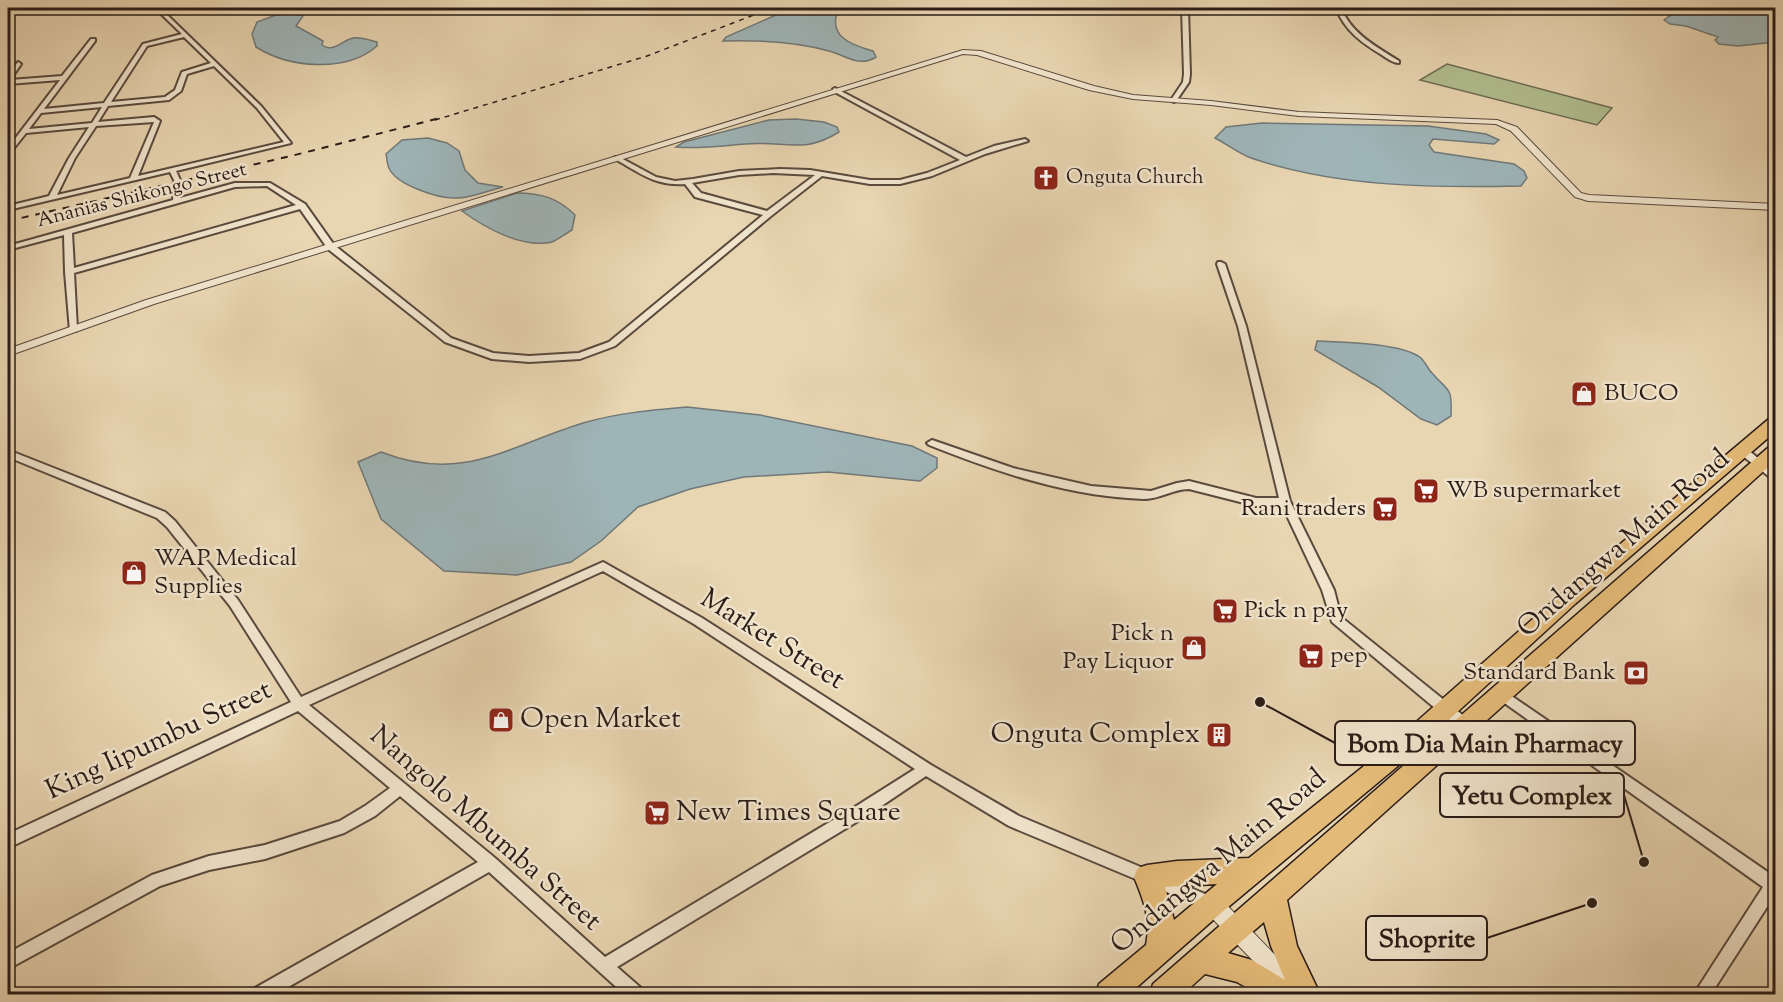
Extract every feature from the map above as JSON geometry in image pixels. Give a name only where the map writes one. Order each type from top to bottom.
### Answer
[{"type":"main road","name":"Ondangwa Main Road","points":[[1163,994],[1401,784],[1500,693],[1716,506],[1764,461],[1776,422]]},
{"type":"main road","name":"Ondangwa Main Road","points":[[1109,994],[1212,904],[1397,753],[1568,599],[1764,461]]},
{"type":"main road","points":[[1568,599],[1591,613]]},
{"type":"main road","points":[[1157,952],[1163,931],[1158,898],[1147,877],[1177,873],[1254,870]]},
{"type":"main road","points":[[1274,894],[1281,944],[1307,994]]},
{"type":"main road","points":[[1201,960],[1242,970],[1283,994]]},
{"type":"street","points":[[8,208],[173,171],[288,142],[259,108],[158,8]]},
{"type":"street","points":[[1174,100],[1183,87],[1187,74],[1185,8]]},
{"type":"street","points":[[1339,8],[1346,24],[1356,35],[1397,62]]},
{"type":"street","points":[[51,199],[72,158],[145,45],[184,35]]},
{"type":"street","points":[[8,152],[93,40]]},
{"type":"street","points":[[8,353],[150,302],[955,53],[970,52],[1132,97],[1299,114],[1497,122],[1514,129],[1578,195],[1588,198],[1776,207]]},
{"type":"street","points":[[8,64],[18,64],[8,80]]},
{"type":"street","points":[[39,111],[167,99],[178,91],[184,73],[214,64]]},
{"type":"street","points":[[8,80],[62,78]]},
{"type":"street","points":[[835,90],[964,159]]},
{"type":"street","points":[[23,131],[150,118],[157,121],[133,179]]},
{"type":"street","points":[[617,158],[651,179],[687,182],[760,171],[796,171],[858,182],[901,182],[916,179],[995,147],[1024,141]]},
{"type":"street","points":[[173,171],[178,182],[176,201]]},
{"type":"street","name":"Ananias Shikongo Street","points":[[8,248],[236,185],[268,184],[302,206],[331,247],[448,340],[492,356],[529,359],[570,357],[598,351],[612,344],[768,214],[820,175]]},
{"type":"street","points":[[687,182],[698,195],[768,214]]},
{"type":"street","points":[[69,272],[302,206]]},
{"type":"street","points":[[68,231],[73,329]]},
{"type":"street","points":[[1221,264],[1242,326],[1285,501],[1328,590],[1336,619],[1464,725]]},
{"type":"street","points":[[932,443],[996,466],[1082,488],[1126,495],[1151,496],[1177,484],[1256,502],[1285,501]]},
{"type":"street","name":"Nangolo Mbumba Street","points":[[8,453],[161,515],[171,524],[234,603],[299,704],[490,863],[634,994]]},
{"type":"street","name":"Market Street","points":[[299,704],[603,566],[698,621],[926,769],[1014,820],[1212,904]]},
{"type":"street","points":[[1500,693],[1774,883],[1702,994]]},
{"type":"street","name":"King Iipumbu Street","points":[[8,840],[299,704]]},
{"type":"street","points":[[605,966],[863,810],[926,769]]},
{"type":"street","points":[[8,961],[157,880],[209,863],[265,852],[344,826],[370,811],[400,788]]},
{"type":"street","points":[[261,994],[490,863]]},
{"type":"street","points":[[1212,904],[1299,994]]},
{"type":"green space","points":[[1447,64],[1612,108],[1597,125],[1420,80]]},
{"type":"water","points":[[792,8],[839,8],[836,18],[838,32],[849,42],[873,51],[876,57],[858,61],[803,45],[763,41],[723,41],[726,37]]},
{"type":"water","points":[[1750,8],[1775,10],[1775,42],[1738,46],[1719,44],[1715,40],[1718,37],[1686,26],[1670,24],[1664,20],[1683,12],[1732,14]]},
{"type":"water","points":[[298,13],[303,16],[296,26],[323,41],[322,45],[326,47],[333,47],[353,38],[377,42],[377,46],[364,55],[334,64],[284,60],[256,47],[252,34],[257,22],[276,15]]},
{"type":"water","points":[[796,119],[824,122],[837,127],[839,132],[826,139],[803,145],[758,143],[676,147],[684,142],[769,120]]},
{"type":"water","points":[[1262,123],[1428,126],[1486,134],[1499,140],[1494,144],[1433,139],[1429,145],[1434,152],[1514,164],[1524,171],[1527,178],[1521,186],[1487,187],[1419,186],[1351,180],[1284,168],[1251,158],[1215,138],[1226,127]]},
{"type":"water","points":[[428,138],[447,143],[459,151],[465,170],[478,183],[503,187],[469,197],[449,198],[419,190],[400,180],[389,168],[386,154],[402,140]]},
{"type":"water","points":[[517,193],[541,195],[562,204],[575,215],[572,230],[552,242],[528,242],[492,230],[462,211]]},
{"type":"water","points":[[1317,341],[1386,346],[1412,353],[1421,358],[1448,390],[1451,399],[1451,416],[1437,425],[1421,419],[1378,387],[1315,350]]},
{"type":"water","points":[[687,407],[760,415],[912,446],[937,458],[937,468],[920,481],[828,472],[744,477],[690,489],[638,507],[601,541],[571,562],[517,575],[444,571],[381,519],[358,462],[381,452],[410,461],[437,464],[461,463],[508,451],[583,423],[635,412]]},
{"type":"railway","points":[[435,120],[647,56],[772,8]]},
{"type":"railway","points":[[8,221],[291,156],[440,118]]},
{"type":"place","name":"Onguta Church","points":[[1046,178]]},
{"type":"place","name":"BUCO","points":[[1584,394]]},
{"type":"place","name":"WB supermarket","points":[[1426,491]]},
{"type":"place","name":"Rani traders","points":[[1385,509]]},
{"type":"place","name":"WAP Medical Supplies","points":[[134,573]]},
{"type":"place","name":"Pick n pay","points":[[1225,611]]},
{"type":"place","name":"Pick n Pay Liquor","points":[[1194,648]]},
{"type":"place","name":"pep","points":[[1311,656]]},
{"type":"place","name":"Standard Bank","points":[[1636,673]]},
{"type":"place","name":"Bom Dia Main Pharmacy","points":[[1260,702]]},
{"type":"place","name":"Open Market","points":[[501,720]]},
{"type":"place","name":"Onguta Complex","points":[[1219,735]]},
{"type":"place","name":"New Times Square","points":[[657,813]]},
{"type":"place","name":"Yetu Complex","points":[[1644,862]]},
{"type":"place","name":"Shoprite","points":[[1592,903]]}]
